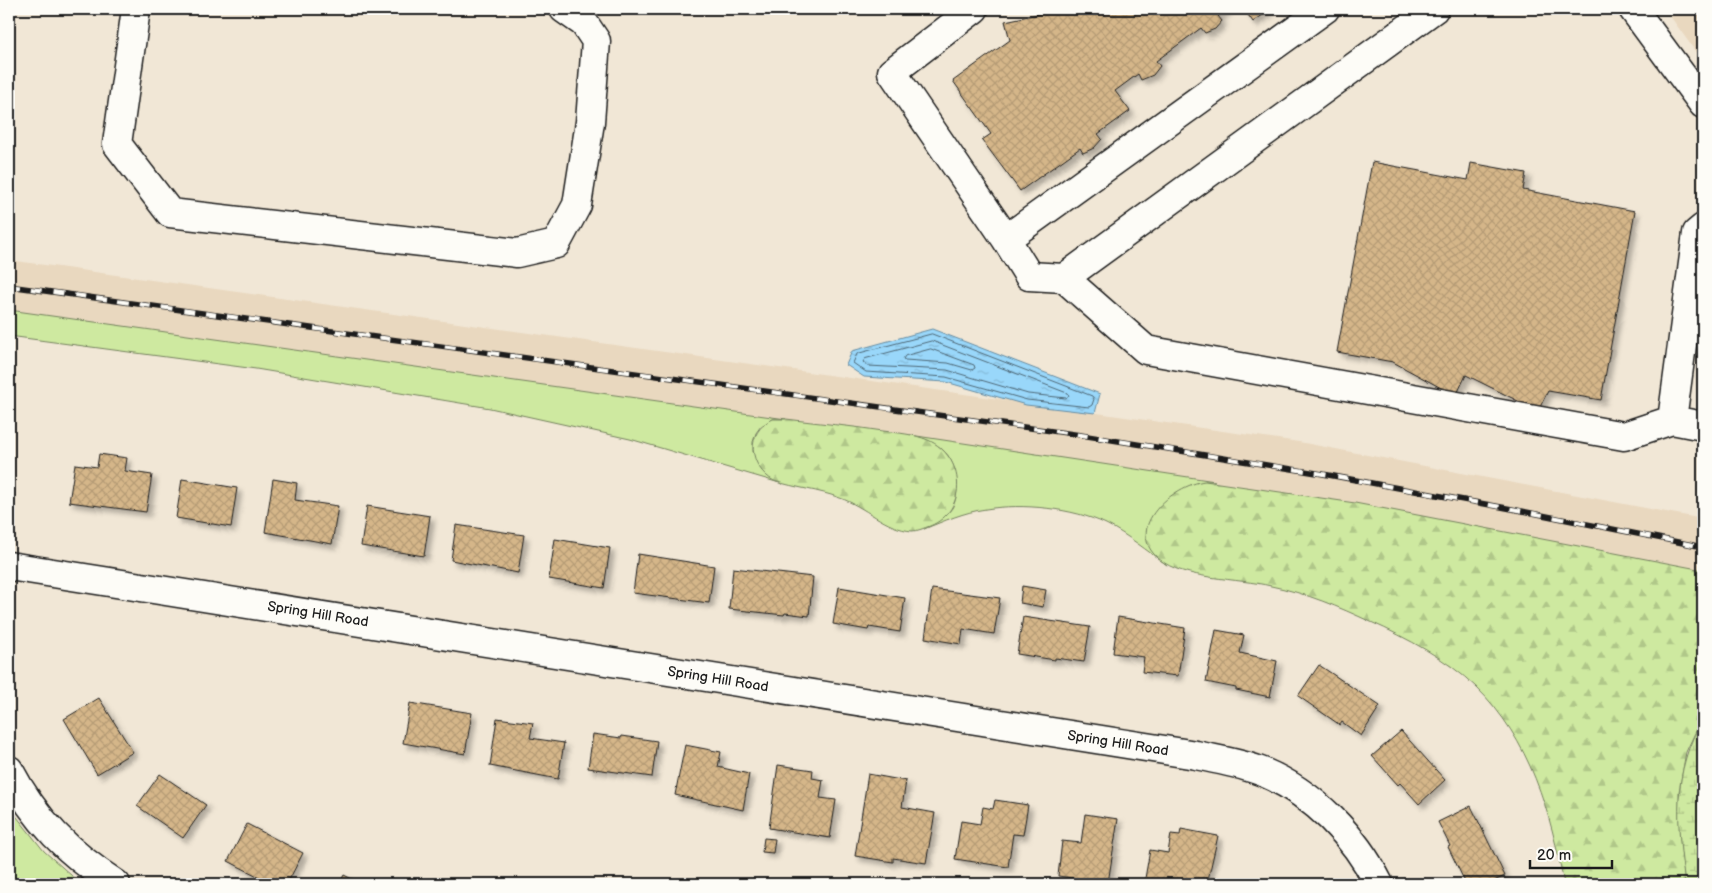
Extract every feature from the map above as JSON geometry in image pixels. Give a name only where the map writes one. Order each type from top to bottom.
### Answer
[{"type":"street","points":[[136,9],[116,144],[170,213],[517,253],[556,244],[577,205],[590,122],[596,41],[584,23],[564,9]]},
{"type":"street","points":[[1006,239],[1325,9]]},
{"type":"street","points":[[1064,278],[1434,9]]},
{"type":"street","points":[[1633,9],[1703,104]]},
{"type":"street","points":[[962,12],[892,72],[1006,239],[1029,276],[1064,278],[1146,350],[1624,436],[1672,420],[1703,426]]},
{"type":"street","points":[[1672,420],[1698,266],[1697,233],[1703,228]]},
{"type":"street","name":"Spring Hill Road","points":[[9,566],[1117,742],[1225,761],[1267,774],[1288,785],[1314,803],[1352,841],[1368,863],[1379,884]]},
{"type":"street","points":[[9,770],[29,804],[63,844],[95,871],[116,884]]},
{"type":"shaded area","points":[[1665,9],[1703,9],[1703,62]]},
{"type":"shaded area","points":[[9,260],[1299,442],[1703,519],[1703,572],[9,311]]},
{"type":"green space","points":[[9,310],[786,419],[773,419],[761,426],[753,442],[753,452],[774,481],[783,484],[630,439],[490,408],[256,369],[9,336]]},
{"type":"green space","points":[[773,419],[900,433],[928,440],[940,448],[949,458],[955,470],[958,483],[956,496],[951,508],[943,518],[930,526],[912,531],[884,522],[858,506],[840,498],[774,481],[759,467],[753,450],[757,432]]},
{"type":"green space","points":[[910,435],[1215,481],[1205,481],[1157,557],[1167,565],[1130,538],[1106,524],[1078,514],[1047,508],[1000,507],[978,510],[924,529],[936,523],[952,508],[955,502],[957,487],[955,471],[949,457],[942,449],[929,441]]},
{"type":"green space","points":[[1205,481],[1355,503],[1703,570],[1703,719],[1686,752],[1679,792],[1680,839],[1685,884],[1564,884],[1545,805],[1524,754],[1511,730],[1495,708],[1465,677],[1440,658],[1412,642],[1359,616],[1322,601],[1297,592],[1258,583],[1197,575],[1170,566],[1159,559],[1149,547],[1146,534],[1149,522],[1156,510],[1179,491],[1192,484]]},
{"type":"green space","points":[[1703,719],[1703,884],[1685,884],[1679,820],[1681,779],[1693,739]]},
{"type":"green space","points":[[9,807],[44,851],[81,884],[9,884]]},
{"type":"water","points":[[932,329],[1100,394],[1095,413],[1026,405],[946,382],[864,377],[846,365],[852,351]]},
{"type":"building","points":[[1053,9],[1228,9],[1218,16],[1222,21],[1215,29],[1205,33],[1201,28],[1156,61],[1160,66],[1153,75],[1141,80],[1138,74],[1115,91],[1130,111],[1098,134],[1102,139],[1094,148],[1083,153],[1080,148],[1020,191],[982,140],[991,134],[953,81],[1010,40],[1005,21],[1048,12]]},
{"type":"building","points":[[1244,9],[1271,9],[1253,22]]},
{"type":"building","points":[[1372,162],[1468,180],[1471,163],[1526,173],[1523,190],[1635,211],[1601,400],[1548,391],[1538,411],[1466,375],[1456,396],[1393,362],[1337,352]]},
{"type":"building","points":[[99,454],[127,458],[125,471],[152,475],[146,512],[69,502],[75,464],[97,467]]},
{"type":"building","points":[[182,479],[237,488],[231,527],[176,518]]},
{"type":"building","points":[[273,479],[297,483],[295,500],[338,506],[332,544],[265,532]]},
{"type":"building","points":[[367,506],[430,516],[424,556],[361,546]]},
{"type":"building","points":[[456,525],[524,535],[518,573],[451,560]]},
{"type":"building","points":[[555,539],[610,548],[604,588],[549,579]]},
{"type":"building","points":[[638,554],[714,566],[709,603],[633,593]]},
{"type":"building","points":[[733,568],[813,577],[809,616],[729,609]]},
{"type":"building","points":[[1022,586],[1046,590],[1043,607],[1020,603]]},
{"type":"building","points":[[839,587],[905,598],[900,632],[869,627],[868,630],[833,624]]},
{"type":"building","points":[[932,589],[1000,598],[994,634],[963,629],[961,644],[925,638]]},
{"type":"building","points":[[1023,617],[1090,627],[1084,662],[1017,654]]},
{"type":"building","points":[[1118,617],[1185,628],[1178,676],[1142,672],[1144,657],[1113,653]]},
{"type":"building","points":[[1216,630],[1244,635],[1240,653],[1277,661],[1270,697],[1206,682]]},
{"type":"building","points":[[1319,665],[1380,706],[1361,736],[1342,722],[1340,725],[1298,696]]},
{"type":"building","points":[[99,698],[133,752],[97,774],[64,719]]},
{"type":"building","points":[[410,703],[472,713],[465,754],[403,743]]},
{"type":"building","points":[[497,718],[533,723],[530,738],[564,743],[558,779],[490,766]]},
{"type":"building","points":[[1401,731],[1445,780],[1419,804],[1400,783],[1398,785],[1372,756]]},
{"type":"building","points":[[593,734],[657,741],[652,777],[588,768]]},
{"type":"building","points":[[685,745],[721,752],[718,767],[749,774],[743,810],[675,795]]},
{"type":"building","points":[[778,765],[813,770],[812,778],[823,780],[820,798],[836,800],[830,838],[769,828]]},
{"type":"building","points":[[160,774],[206,805],[183,838],[137,806]]},
{"type":"building","points":[[868,774],[906,781],[902,807],[935,813],[926,863],[893,858],[893,862],[855,856]]},
{"type":"building","points":[[995,800],[1028,805],[1023,835],[1013,834],[1008,867],[955,859],[961,821],[980,824],[983,807],[993,809]]},
{"type":"building","points":[[1471,806],[1505,876],[1487,884],[1466,884],[1438,822]]},
{"type":"building","points":[[1085,814],[1118,819],[1108,883],[1058,876],[1062,841],[1081,843]]},
{"type":"building","points":[[247,824],[303,853],[287,884],[273,884],[228,861]]},
{"type":"building","points":[[1181,829],[1218,836],[1207,884],[1144,884],[1150,850],[1168,853],[1171,834],[1180,835]]},
{"type":"building","points":[[764,838],[775,839],[773,853],[762,852]]},
{"type":"building","points":[[344,875],[362,884],[339,884]]},
{"type":"railway","points":[[9,286],[1081,435],[1323,474],[1703,547]]}]
